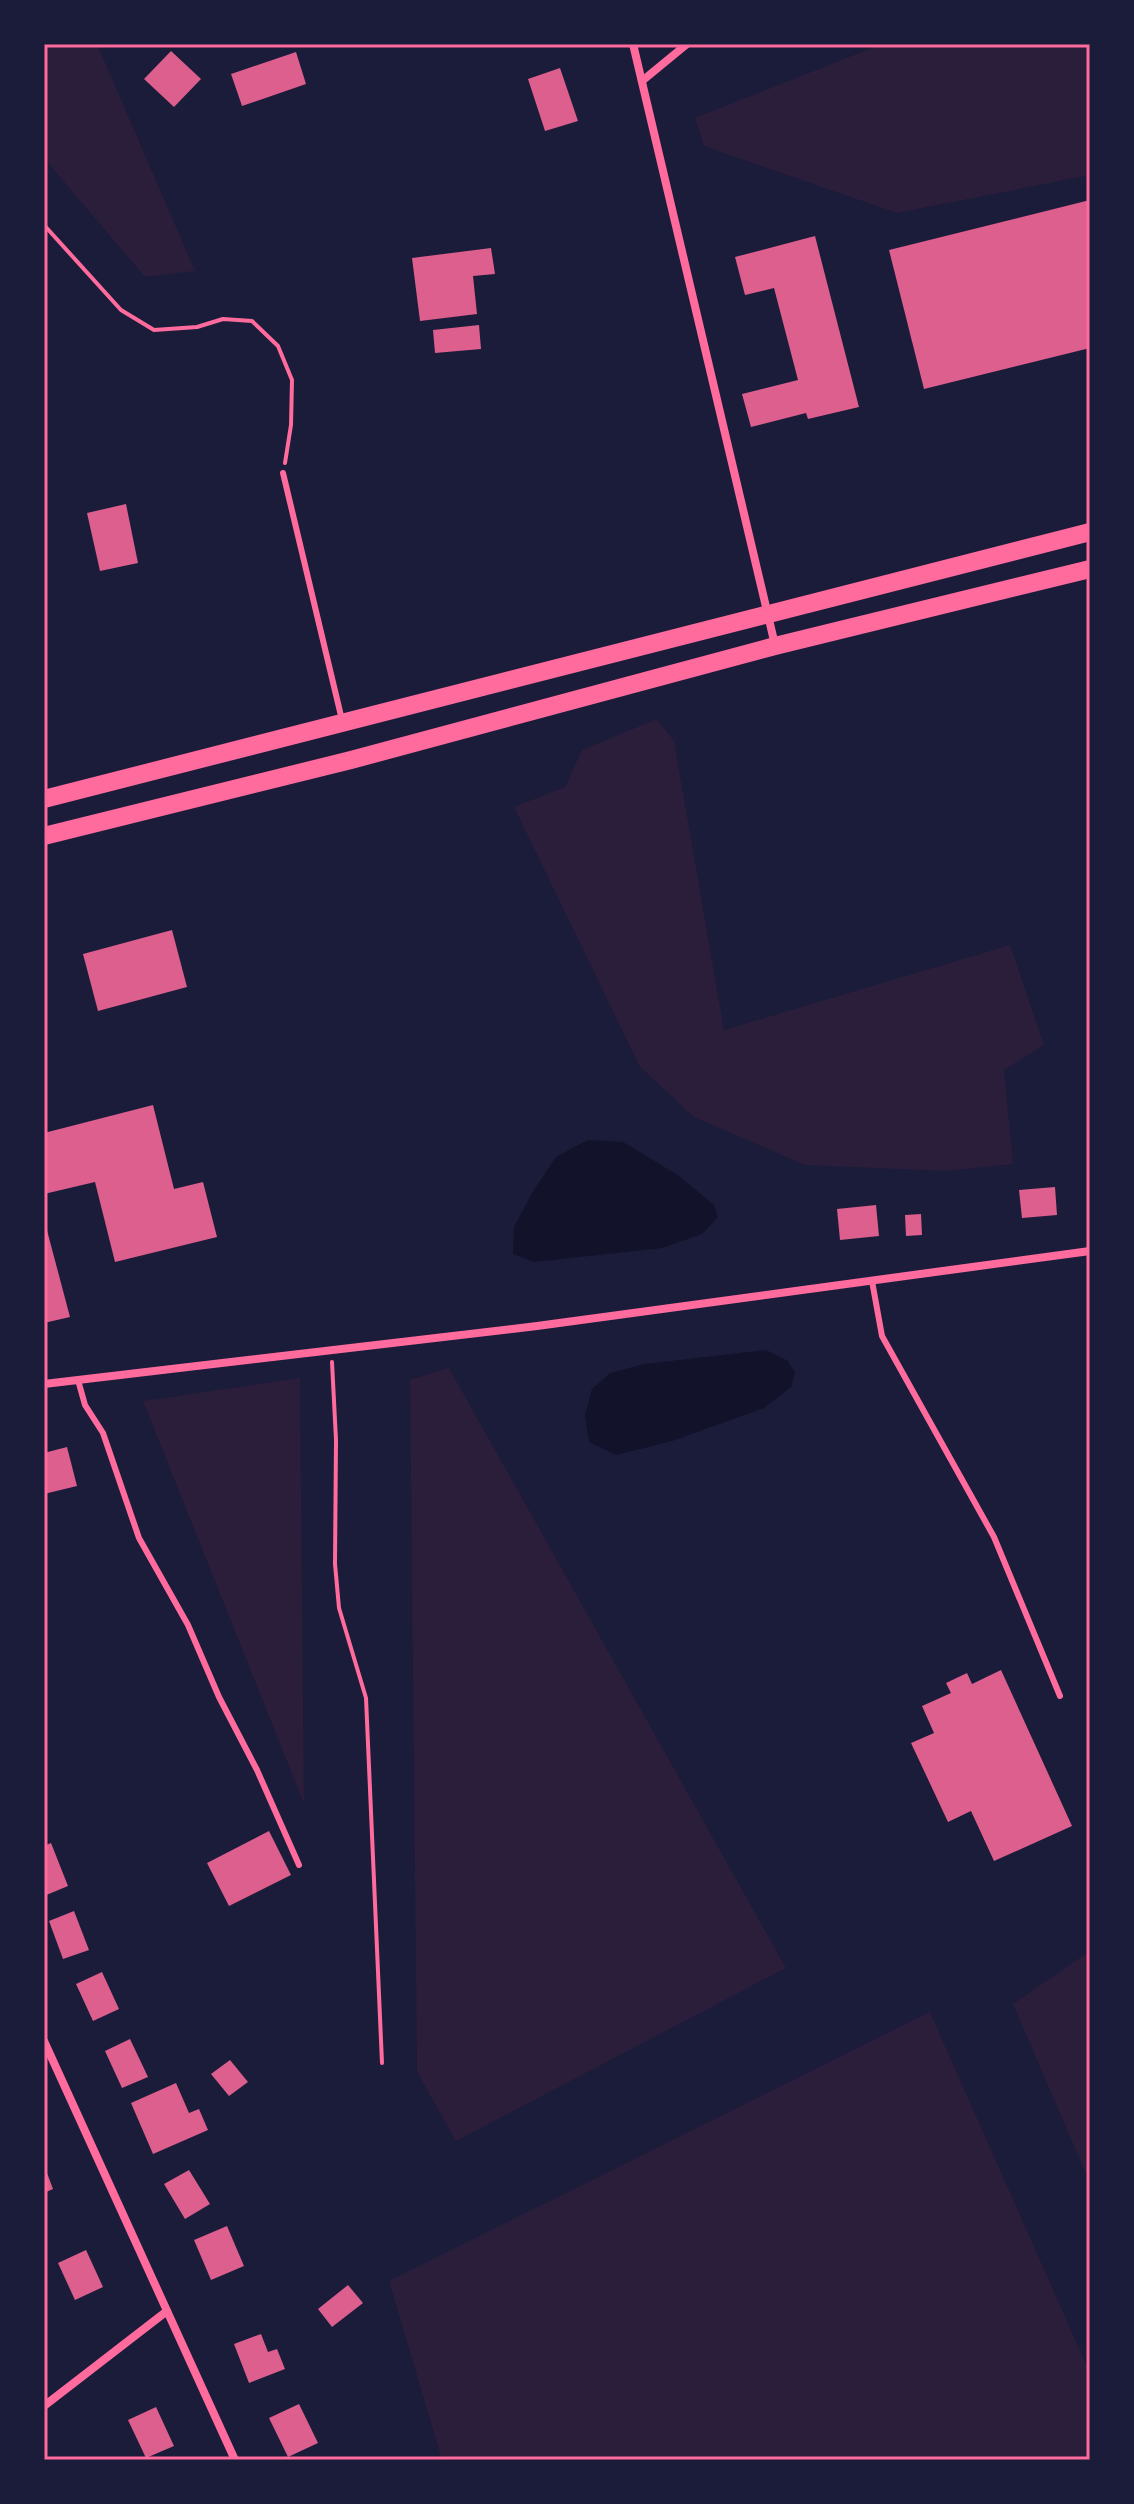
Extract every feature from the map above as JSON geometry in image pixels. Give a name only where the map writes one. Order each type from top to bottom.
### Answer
[{"type":"main road","points":[[44,799],[1090,532]]},
{"type":"main road","points":[[1026,548],[1033,583]]},
{"type":"main road","points":[[44,836],[351,760],[775,646],[1090,569]]},
{"type":"main road","points":[[866,588],[874,622]]},
{"type":"street","points":[[633,44],[775,646]]},
{"type":"street","points":[[642,81],[687,44]]},
{"type":"street","points":[[44,1384],[331,1352],[1090,1251]]},
{"type":"street","points":[[44,2041],[235,2460]]},
{"type":"street","points":[[44,2406],[167,2311]]},
{"type":"lane","points":[[283,473],[343,723]]},
{"type":"lane","points":[[872,1281],[882,1336],[994,1537],[1060,1696]]},
{"type":"lane","points":[[78,1380],[85,1405],[107,1444],[139,1538],[188,1625],[299,1865]]},
{"type":"path","points":[[44,225],[121,310],[154,330],[197,327],[223,319],[252,321],[278,346],[292,380],[291,425],[283,473]]},
{"type":"path","points":[[331,1352],[336,1440],[335,1564],[339,1608],[366,1698],[382,2063]]},
{"type":"shaded area","points":[[44,44],[97,44],[195,271],[145,277],[44,158]]},
{"type":"shaded area","points":[[882,44],[1090,44],[1090,175],[897,213],[704,146],[695,118]]},
{"type":"shaded area","points":[[657,719],[674,741],[724,1030],[1010,945],[1044,1045],[1004,1070],[1013,1164],[946,1171],[805,1165],[694,1117],[640,1067],[514,807],[565,787],[582,750]]},
{"type":"shaded area","points":[[588,1140],[623,1142],[679,1176],[714,1205],[718,1217],[702,1234],[662,1248],[534,1262],[513,1254],[514,1227],[532,1193],[556,1157]]},
{"type":"shaded area","points":[[766,1350],[788,1361],[795,1373],[791,1387],[764,1408],[672,1441],[616,1455],[589,1442],[585,1415],[592,1389],[610,1373],[645,1364]]},
{"type":"shaded area","points":[[449,1368],[786,1968],[456,2141],[417,2072],[410,1380]]},
{"type":"shaded area","points":[[300,1379],[304,1804],[143,1401]]},
{"type":"shaded area","points":[[1090,1951],[1090,2183],[1013,2004]]},
{"type":"shaded area","points":[[930,2012],[1090,2373],[1090,2460],[442,2460],[389,2281]]},
{"type":"building","points":[[171,51],[201,79],[174,107],[144,79]]},
{"type":"building","points":[[296,52],[306,84],[242,106],[231,74]]},
{"type":"building","points":[[560,68],[578,121],[545,131],[528,79]]},
{"type":"building","points":[[1090,200],[1090,348],[924,389],[889,250]]},
{"type":"building","points":[[815,236],[859,407],[808,419],[806,413],[751,427],[742,394],[798,380],[774,288],[745,295],[735,257]]},
{"type":"building","points":[[491,248],[495,274],[473,276],[477,314],[420,321],[412,258]]},
{"type":"building","points":[[479,325],[481,349],[435,353],[433,330]]},
{"type":"building","points":[[126,504],[138,563],[100,571],[87,513]]},
{"type":"building","points":[[172,930],[187,987],[98,1011],[83,954]]},
{"type":"building","points":[[153,1105],[174,1189],[203,1182],[217,1237],[115,1262],[95,1182],[44,1194],[44,1133]]},
{"type":"building","points":[[1055,1187],[1057,1215],[1022,1218],[1019,1190]]},
{"type":"building","points":[[876,1205],[879,1236],[840,1240],[837,1209]]},
{"type":"building","points":[[921,1214],[922,1235],[906,1236],[905,1215]]},
{"type":"building","points":[[44,1219],[70,1317],[44,1323]]},
{"type":"building","points":[[67,1447],[77,1486],[44,1494],[44,1453]]},
{"type":"building","points":[[1001,1670],[1072,1826],[994,1861],[971,1811],[948,1822],[911,1743],[934,1733],[922,1706],[951,1693],[946,1683],[967,1673],[972,1684]]},
{"type":"building","points":[[269,1831],[291,1875],[229,1906],[207,1863]]},
{"type":"building","points":[[51,1843],[68,1886],[44,1896],[44,1846]]},
{"type":"building","points":[[74,1911],[89,1950],[63,1959],[49,1921]]},
{"type":"building","points":[[102,1972],[119,2009],[93,2021],[76,1984]]},
{"type":"building","points":[[130,2039],[148,2077],[122,2088],[105,2051]]},
{"type":"building","points":[[230,2060],[248,2082],[229,2096],[211,2074]]},
{"type":"building","points":[[176,2083],[189,2113],[199,2109],[208,2130],[153,2154],[131,2103]]},
{"type":"building","points":[[44,2165],[53,2189],[44,2193]]},
{"type":"building","points":[[189,2170],[210,2204],[185,2219],[164,2184]]},
{"type":"building","points":[[227,2226],[244,2266],[211,2280],[194,2240]]},
{"type":"building","points":[[86,2250],[103,2287],[75,2300],[58,2263]]},
{"type":"building","points":[[348,2285],[363,2303],[332,2327],[318,2309]]},
{"type":"building","points":[[261,2334],[268,2352],[277,2349],[285,2369],[249,2383],[234,2344]]},
{"type":"building","points":[[299,2404],[318,2443],[288,2457],[269,2418]]},
{"type":"building","points":[[156,2407],[174,2446],[146,2458],[128,2420]]}]
